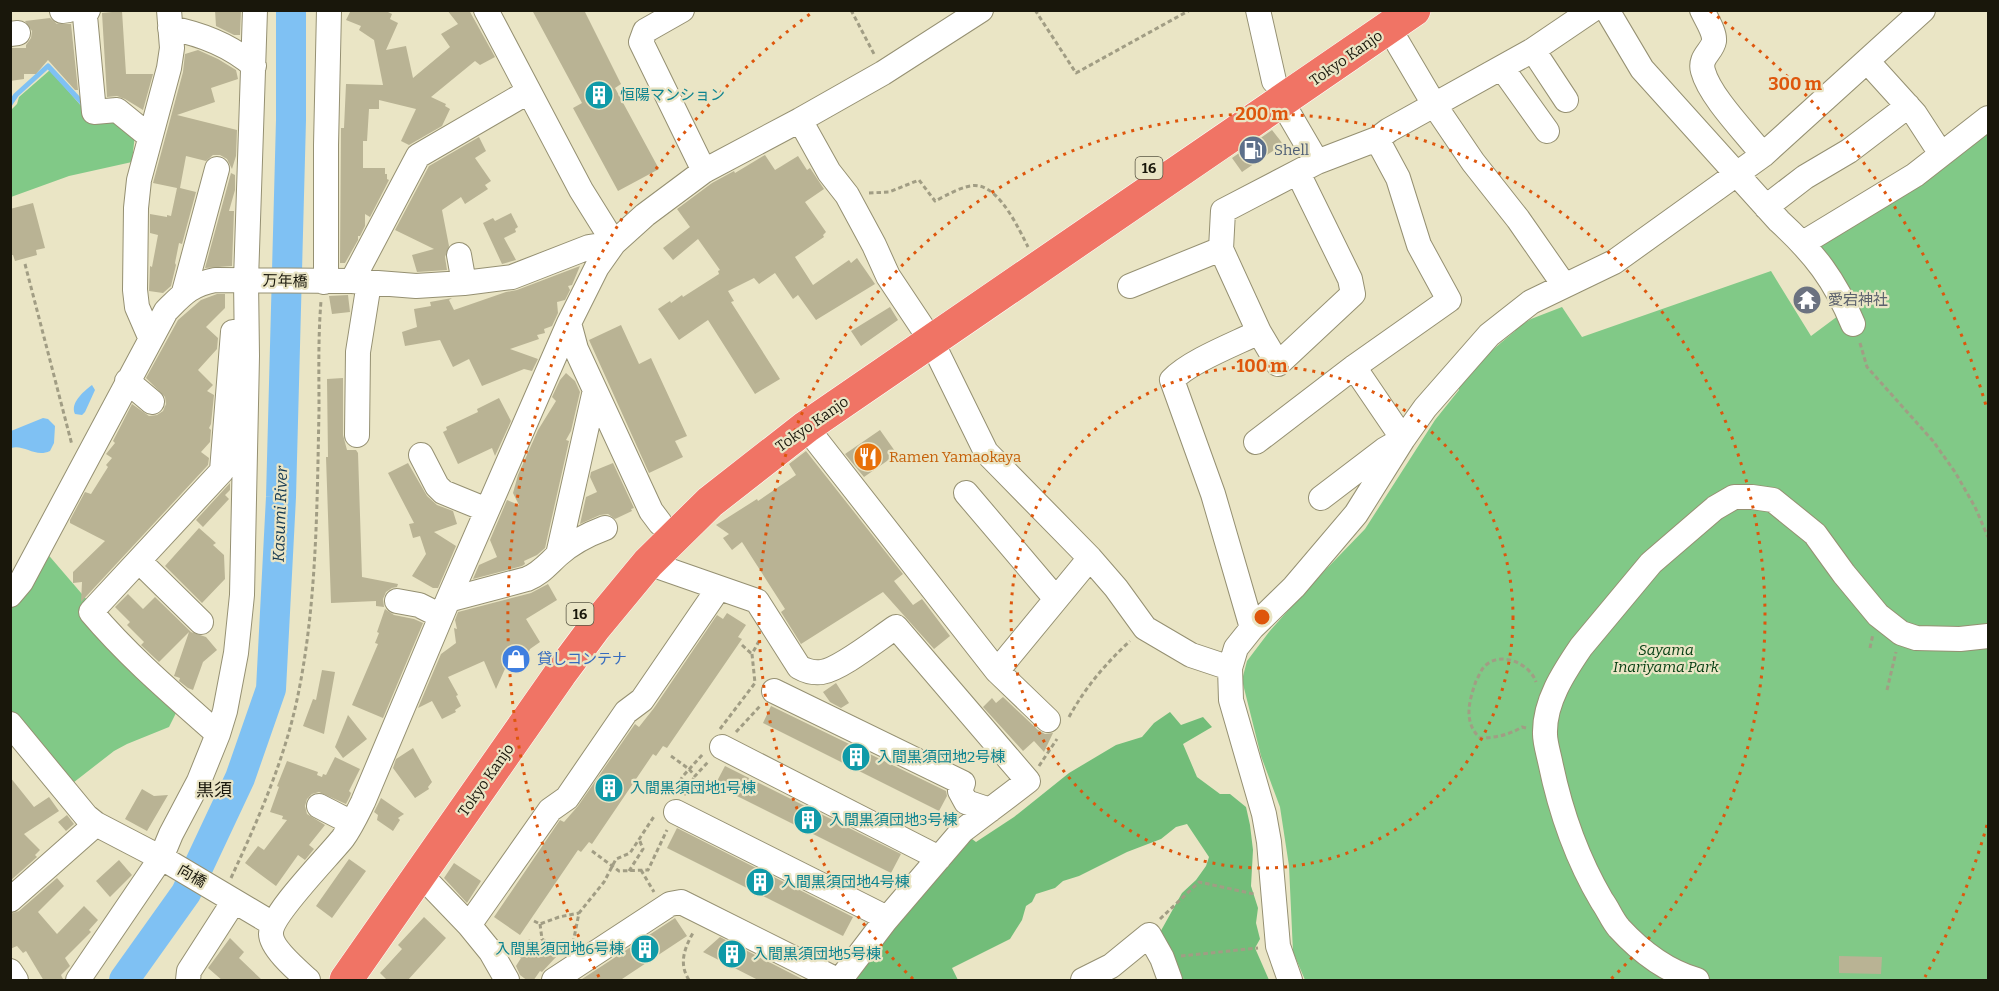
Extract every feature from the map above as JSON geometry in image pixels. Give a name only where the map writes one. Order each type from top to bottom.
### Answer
[{"type":"highway","name":"Tokyo Kanjo","points":[[346,981],[595,627],[648,563],[710,502],[1030,251],[1394,16]]},
{"type":"highway","name":"Tokyo Kanjo","points":[[321,981],[414,844],[581,613],[618,566],[660,523],[699,487],[769,432],[927,334],[1278,91]]},
{"type":"street","points":[[88,10],[85,16],[94,111],[117,110],[149,136]]},
{"type":"street","points":[[78,981],[164,860],[171,834],[199,781],[219,734],[236,653],[242,595],[247,356],[246,280],[255,10]]},
{"type":"street","points":[[324,282],[326,272],[329,10]]},
{"type":"street","points":[[486,10],[581,190],[614,243]]},
{"type":"street","points":[[682,10],[645,31],[641,42],[704,171]]},
{"type":"street","points":[[308,981],[273,943],[270,933],[273,924],[286,904],[345,836],[363,802],[444,608],[569,323],[597,267],[614,243],[645,215],[704,171],[883,73],[981,10]]},
{"type":"street","points":[[1258,10],[1278,91],[1308,168],[1350,279],[1353,294],[1278,364],[1259,332],[1221,249],[1223,211],[1308,168],[1377,139],[1389,130],[1533,50],[1592,10]]},
{"type":"street","points":[[1607,10],[1642,69],[1766,207],[1803,243],[1841,294],[1853,324]]},
{"type":"street","points":[[1702,10],[1713,34],[1714,43],[1702,61],[1703,71],[1716,96],[1763,155]]},
{"type":"street","points":[[1290,981],[1278,945],[1269,842],[1264,814],[1231,700],[1230,668],[1236,648],[1252,628],[1294,587],[1356,514],[1425,408],[1489,335],[1531,302],[1614,261],[1738,174],[1763,155],[1923,10]]},
{"type":"street","points":[[1394,16],[1435,106],[1473,162],[1530,234],[1564,285]]},
{"type":"street","points":[[150,337],[137,307],[135,290],[136,208],[139,180],[149,136],[169,68],[172,48],[170,19]]},
{"type":"street","points":[[170,19],[234,51],[254,66]]},
{"type":"street","points":[[1533,50],[1566,100]]},
{"type":"street","points":[[1867,61],[1908,106],[1941,154]]},
{"type":"street","points":[[1502,68],[1547,131]]},
{"type":"street","points":[[357,435],[360,282],[418,156],[528,92]]},
{"type":"street","points":[[1766,207],[1805,177],[1849,151],[1908,106]]},
{"type":"street","points":[[1803,243],[1915,175],[1989,118]]},
{"type":"street","points":[[800,120],[829,172],[847,195],[874,244],[888,276],[927,334],[987,452],[1090,558],[1116,588],[1145,628],[1191,655],[1230,668]]},
{"type":"street","points":[[1256,442],[1354,367],[1449,300],[1419,245],[1398,178],[1377,139]]},
{"type":"street","points":[[10,595],[21,582],[150,337],[166,311],[184,292],[217,169]]},
{"type":"street","name":"万年橋","points":[[184,292],[198,283],[215,280],[360,282],[416,286],[464,283],[512,277],[589,247],[614,243]]},
{"type":"street","points":[[1130,286],[1221,249]]},
{"type":"street","points":[[459,255],[464,283]]},
{"type":"street","points":[[219,734],[150,674],[112,637],[91,612],[222,471],[233,334],[240,295],[246,280]]},
{"type":"street","points":[[569,323],[576,349],[651,510],[660,523]]},
{"type":"street","points":[[1252,628],[1213,494],[1172,380],[1177,374],[1259,332]]},
{"type":"street","points":[[1354,367],[1403,439]]},
{"type":"street","points":[[127,381],[152,402]]},
{"type":"street","points":[[558,555],[595,390]]},
{"type":"street","points":[[806,427],[997,671],[1058,725]]},
{"type":"street","points":[[1321,498],[1384,450],[1403,439]]},
{"type":"street","points":[[421,455],[442,492],[487,510]]},
{"type":"street","points":[[966,493],[1056,599]]},
{"type":"street","points":[[1697,981],[1652,959],[1617,926],[1590,880],[1569,832],[1555,787],[1545,734],[1548,705],[1581,647],[1651,563],[1714,508],[1734,497],[1752,497],[1773,501],[1815,534],[1878,615],[1901,633],[1916,638],[1960,639],[1989,636]]},
{"type":"street","points":[[397,601],[444,608],[527,579],[538,575],[558,555],[584,538],[605,528]]},
{"type":"street","points":[[997,671],[1090,558]]},
{"type":"street","points":[[139,561],[201,622]]},
{"type":"street","points":[[554,981],[670,904],[681,902],[839,981],[887,918],[962,831],[1029,781],[896,627],[847,661],[822,672],[806,671],[799,667],[758,601],[648,563]]},
{"type":"street","points":[[469,925],[550,810],[567,798],[626,712],[642,700],[718,589]]},
{"type":"street","points":[[810,685],[822,715]]},
{"type":"street","points":[[774,691],[963,783],[960,791],[966,802],[990,810]]},
{"type":"street","name":"向橋","points":[[16,737],[86,816],[96,824],[227,891],[273,924]]},
{"type":"street","points":[[722,747],[939,858]]},
{"type":"street","points":[[319,806],[352,823]]},
{"type":"street","points":[[676,812],[887,918]]},
{"type":"street","points":[[10,900],[96,824]]},
{"type":"street","points":[[420,874],[469,925],[491,952],[507,981]]},
{"type":"street","points":[[188,981],[189,971],[227,891]]},
{"type":"street","points":[[1083,981],[1111,966],[1149,935],[1166,969]]},
{"type":"street","points":[[10,971],[16,981]]},
{"type":"path","points":[[851,10],[883,73]]},
{"type":"path","points":[[1035,10],[1076,73],[1190,10]]},
{"type":"path","points":[[847,195],[889,192],[919,180],[935,201],[966,187],[979,185],[992,193],[1004,206],[1015,221],[1030,251]]},
{"type":"path","points":[[25,264],[78,471]]},
{"type":"path","points":[[227,891],[251,837],[279,760],[298,696],[308,631],[313,574],[319,332],[324,282]]},
{"type":"path","points":[[1853,324],[1867,367],[1933,441],[1975,507],[1989,537]]},
{"type":"path","points":[[1029,781],[1058,725],[1110,660],[1145,628]]},
{"type":"path","points":[[1887,690],[1901,633]]},
{"type":"path","points":[[742,645],[752,654]]},
{"type":"path","points":[[1545,734],[1522,727],[1512,733],[1480,738],[1474,733],[1469,720],[1469,701],[1484,667],[1503,660],[1515,661],[1532,672],[1538,688],[1535,699],[1548,705]]},
{"type":"path","points":[[592,851],[619,871],[648,870],[695,776]]},
{"type":"path","points":[[629,871],[643,849],[639,839]]},
{"type":"path","points":[[1149,935],[1151,928],[1199,882],[1262,896]]},
{"type":"path","points":[[688,981],[683,971],[686,948],[703,913]]},
{"type":"path","points":[[534,921],[540,924],[559,916],[579,914]]},
{"type":"path","points":[[540,924],[542,939],[552,946],[572,947]]},
{"type":"path","points":[[1166,969],[1262,947]]},
{"type":"green space","points":[[50,70],[89,115],[118,115],[135,134],[132,162],[69,176],[11,197],[11,110],[17,104],[19,97]]},
{"type":"green space","name":"Sayama Inariyama Park","points":[[1988,123],[1988,980],[1305,980],[1293,952],[1289,866],[1280,807],[1261,756],[1242,680],[1247,661],[1269,632],[1365,529],[1435,420],[1459,390],[1459,385],[1516,328],[1531,319],[1562,307],[1582,337],[1771,271],[1811,336],[1850,307],[1813,243]]},
{"type":"green space","points":[[45,551],[179,707],[169,727],[114,751],[69,786],[11,714],[10,607],[26,591]]},
{"type":"green space","points":[[1170,712],[1181,725],[1203,717],[1212,727],[1183,744],[1197,777],[1220,794],[1230,794],[1246,807],[1253,850],[1251,886],[1258,908],[1256,923],[1260,939],[1255,948],[1269,980],[1179,980],[1158,936],[1182,893],[1196,880],[1206,866],[1209,857],[1187,824],[1176,827],[1161,839],[1063,881],[1055,888],[1036,894],[1032,902],[1026,906],[1022,920],[1010,939],[952,968],[958,980],[852,980],[968,836],[976,842],[1014,817],[1069,773],[1116,745],[1142,737],[1154,723]]},
{"type":"water","points":[[92,385],[95,390],[85,412],[82,415],[75,414],[76,402],[81,394]]},
{"type":"water","points":[[43,418],[48,419],[55,426],[54,443],[50,451],[39,453],[16,447],[11,448],[11,431]]},
{"type":"building","points":[[215,10],[241,10],[240,35],[234,35],[216,26]]},
{"type":"building","points":[[351,10],[384,10],[392,14],[390,19],[398,23],[386,50],[406,46],[413,78],[450,47],[441,34],[458,24],[447,10],[469,10],[495,57],[480,65],[475,61],[431,97],[446,104],[445,106],[450,109],[442,126],[409,145],[401,141],[416,109],[379,100],[379,109],[369,109],[367,141],[363,141],[363,168],[385,168],[385,174],[389,180],[370,217],[365,214],[365,226],[345,263],[340,263],[341,128],[344,128],[346,84],[383,85],[374,40],[359,30],[361,26],[346,20]]},
{"type":"building","name":"恒陽マンション","points":[[532,10],[584,10],[621,84],[615,88],[659,169],[618,191],[573,108],[582,103]]},
{"type":"building","points":[[122,11],[126,74],[153,74],[143,110],[117,96],[107,97],[102,13]]},
{"type":"building","points":[[50,18],[57,24],[71,24],[78,90],[75,90],[48,60],[36,74],[24,74],[24,79],[10,81],[10,48],[26,48],[31,38],[32,31],[25,21]]},
{"type":"building","points":[[198,50],[236,70],[238,79],[211,88],[215,102],[177,115],[237,130],[236,156],[232,169],[227,159],[220,155],[213,155],[206,161],[186,156],[180,188],[196,192],[182,244],[179,243],[171,286],[163,293],[149,291],[150,266],[152,267],[158,235],[150,233],[150,214],[171,216],[177,188],[153,183],[183,72],[185,54]]},
{"type":"building","points":[[1272,130],[1283,144],[1242,172],[1232,158]]},
{"type":"building","points":[[479,137],[486,151],[475,158],[491,181],[485,185],[488,189],[465,204],[461,197],[442,210],[449,246],[445,257],[447,270],[417,272],[412,255],[434,249],[395,230],[429,166]]},
{"type":"building","points":[[765,155],[775,170],[798,156],[807,170],[810,168],[824,189],[805,202],[826,232],[824,237],[795,257],[813,285],[849,260],[851,263],[857,258],[875,284],[816,320],[798,295],[793,299],[775,273],[759,284],[754,278],[728,291],[734,301],[731,302],[780,379],[755,394],[708,320],[679,340],[658,309],[682,295],[683,297],[719,274],[720,270],[698,239],[673,260],[663,248],[690,227],[677,209],[712,183],[734,171],[735,173]]},
{"type":"building","points":[[231,173],[235,175],[235,190],[229,211],[234,211],[232,266],[205,268]]},
{"type":"building","points":[[33,203],[45,248],[36,250],[37,255],[15,261],[13,255],[10,255],[10,209]]},
{"type":"building","points":[[511,213],[518,227],[515,229],[516,232],[504,238],[516,260],[502,264],[483,223],[493,218],[495,221]]},
{"type":"building","points":[[580,266],[572,285],[568,286],[570,290],[565,300],[557,302],[558,313],[552,326],[544,329],[545,333],[537,335],[539,339],[510,349],[538,359],[532,371],[524,369],[482,386],[469,359],[453,367],[440,340],[405,346],[402,332],[417,327],[414,309],[431,306],[430,302],[452,298],[449,300],[454,310],[517,290]]},
{"type":"building","points":[[217,294],[225,294],[225,308],[206,327],[218,338],[217,349],[198,370],[213,385],[207,391],[214,395],[209,428],[211,430],[210,442],[201,452],[209,458],[208,465],[81,602],[82,582],[73,583],[73,572],[105,541],[70,523],[70,520],[85,492],[91,494],[108,467],[106,465],[112,458],[106,454],[115,443],[113,441],[132,404],[149,416],[163,411],[166,404],[165,397],[146,378],[178,320],[201,300]]},
{"type":"building","points":[[348,295],[350,312],[332,314],[329,296]]},
{"type":"building","points":[[890,307],[898,320],[861,346],[851,331]]},
{"type":"building","points":[[621,325],[639,364],[651,358],[687,436],[675,441],[683,457],[649,473],[589,340]]},
{"type":"building","points":[[566,373],[575,381],[580,392],[571,431],[566,440],[569,441],[545,548],[524,561],[525,564],[522,566],[473,579],[479,565],[497,557],[490,540],[507,500],[519,505],[513,493],[518,475],[538,430],[556,401],[552,397]]},
{"type":"building","points":[[343,378],[343,435],[347,450],[356,450],[358,453],[362,577],[398,584],[397,587],[386,592],[383,599],[384,607],[376,606],[376,601],[331,603],[326,457],[328,457],[327,379]]},
{"type":"building","points":[[499,398],[511,421],[495,456],[492,448],[458,464],[443,432],[447,430],[446,427],[478,412],[477,409]]},
{"type":"building","name":"Ramen Yamaokaya","points":[[880,430],[897,454],[864,477],[845,454]]},
{"type":"building","points":[[806,451],[903,574],[894,581],[913,605],[922,599],[950,636],[934,649],[883,592],[801,644],[781,612],[785,609],[742,542],[732,550],[723,538],[729,534],[716,525],[757,499],[758,501],[796,475],[789,464]]},
{"type":"building","points":[[408,463],[427,496],[437,505],[453,511],[457,524],[434,532],[456,546],[438,588],[433,588],[412,576],[426,554],[420,536],[413,538],[409,524],[414,523],[388,473]]},
{"type":"building","points":[[613,463],[634,508],[615,519],[608,514],[600,515],[580,524],[586,497],[597,492],[590,477],[591,472]]},
{"type":"building","points":[[230,483],[230,490],[225,495],[229,499],[203,527],[196,520]]},
{"type":"building","points":[[199,528],[216,543],[213,545],[224,555],[225,579],[202,603],[165,566]]},
{"type":"building","points":[[548,584],[557,600],[526,619],[540,642],[530,649],[522,668],[508,662],[496,689],[484,661],[448,677],[461,706],[455,710],[456,712],[442,719],[432,701],[418,708],[441,654],[456,643],[454,628],[457,629],[455,620],[458,612],[531,593]]},
{"type":"building","points":[[128,594],[143,609],[155,597],[191,632],[206,637],[217,650],[203,662],[193,690],[179,681],[180,678],[174,676],[189,632],[159,662],[141,645],[144,642],[127,625],[130,622],[115,607]]},
{"type":"building","points":[[385,609],[394,615],[423,623],[383,718],[352,705],[378,644],[375,643],[379,633],[377,632]]},
{"type":"building","name":"入間黒須団地1号棟","points":[[727,613],[746,625],[738,637],[742,639],[667,748],[663,746],[656,756],[653,754],[592,844],[589,842],[581,852],[578,850],[520,935],[494,917],[560,820],[564,822],[578,806],[635,724],[639,727],[654,708],[717,615],[723,619]]},
{"type":"building","points":[[322,670],[335,672],[324,734],[303,726],[313,699],[316,700]]},
{"type":"building","points":[[836,683],[849,703],[841,708],[830,702],[823,692]]},
{"type":"building","points":[[1003,697],[1038,730],[1045,734],[1053,733],[1044,752],[1034,741],[1023,751],[983,707],[992,698],[996,703]]},
{"type":"building","name":"入間黒須団地2号棟","points":[[771,706],[946,791],[947,796],[939,811],[763,723]]},
{"type":"building","points":[[348,715],[367,739],[343,758],[335,747]]},
{"type":"building","points":[[413,748],[432,782],[429,789],[415,798],[393,768],[396,759]]},
{"type":"building","points":[[335,757],[360,769],[349,791],[350,796],[346,804],[319,792],[307,799],[305,806],[307,814],[325,825],[309,845],[314,849],[305,860],[298,855],[276,886],[245,863],[258,846],[264,850],[287,820],[282,819],[283,816],[270,812],[287,761],[318,772],[317,775],[322,777],[323,774],[326,775]]},
{"type":"building","name":"入間黒須団地3号棟","points":[[725,766],[901,854],[891,873],[715,785]]},
{"type":"building","points":[[10,777],[34,807],[49,797],[59,811],[24,834],[40,850],[35,855],[37,857],[10,881]]},
{"type":"building","points":[[142,789],[154,796],[168,795],[147,831],[125,819]]},
{"type":"building","points":[[381,798],[404,814],[398,818],[400,820],[393,831],[377,820],[378,815],[374,812]]},
{"type":"building","points":[[67,815],[74,824],[66,831],[58,822]]},
{"type":"building","name":"入間黒須団地4号棟","points":[[677,828],[853,917],[843,936],[667,848]]},
{"type":"building","points":[[349,859],[366,871],[332,918],[316,906]]},
{"type":"building","points":[[119,860],[132,875],[110,897],[96,881]]},
{"type":"building","points":[[454,863],[481,881],[467,903],[444,878]]},
{"type":"building","points":[[57,878],[64,886],[38,912],[57,934],[84,906],[98,920],[89,930],[91,932],[65,958],[70,966],[61,975],[64,981],[44,981],[26,951],[23,953],[17,946],[10,949],[10,914],[19,911]]},
{"type":"building","points":[[424,917],[446,938],[407,981],[388,981],[380,973],[402,949],[398,945]]},
{"type":"building","name":"入間黒須団地6号棟","points":[[675,918],[687,936],[619,981],[579,981]]},
{"type":"building","name":"入間黒須団地5号棟","points":[[720,937],[806,981],[760,981],[703,952]]},
{"type":"building","points":[[230,938],[244,952],[239,958],[263,981],[223,981],[208,968]]},
{"type":"building","points":[[529,939],[556,957],[542,972],[540,971],[533,981],[528,981],[520,975],[516,966],[521,958],[518,956]]},
{"type":"building","points":[[1839,956],[1882,957],[1881,974],[1839,973]]},
{"type":"waterway","name":"Kasumi River","points":[[124,980],[186,893],[240,778],[271,689],[281,497],[291,120],[291,10]]},
{"type":"waterway","points":[[10,104],[16,95],[48,66],[85,106]]},
{"type":"place","name":"恒陽マンション","points":[[599,95]]},
{"type":"place","name":"Shell","points":[[1253,150]]},
{"type":"place","name":"愛宕神社","points":[[1807,300]]},
{"type":"place","name":"Ramen Yamaokaya","points":[[868,457]]},
{"type":"place","name":"貸しコンテナ","points":[[516,659]]},
{"type":"place","name":"入間黒須団地2号棟","points":[[856,757]]},
{"type":"place","name":"入間黒須団地1号棟","points":[[609,788]]},
{"type":"place","name":"入間黒須団地3号棟","points":[[808,820]]},
{"type":"place","name":"入間黒須団地4号棟","points":[[760,882]]},
{"type":"place","name":"入間黒須団地6号棟","points":[[645,949]]},
{"type":"place","name":"入間黒須団地5号棟","points":[[732,954]]},
{"type":"district","name":"黒須","points":[[214,790]]}]
